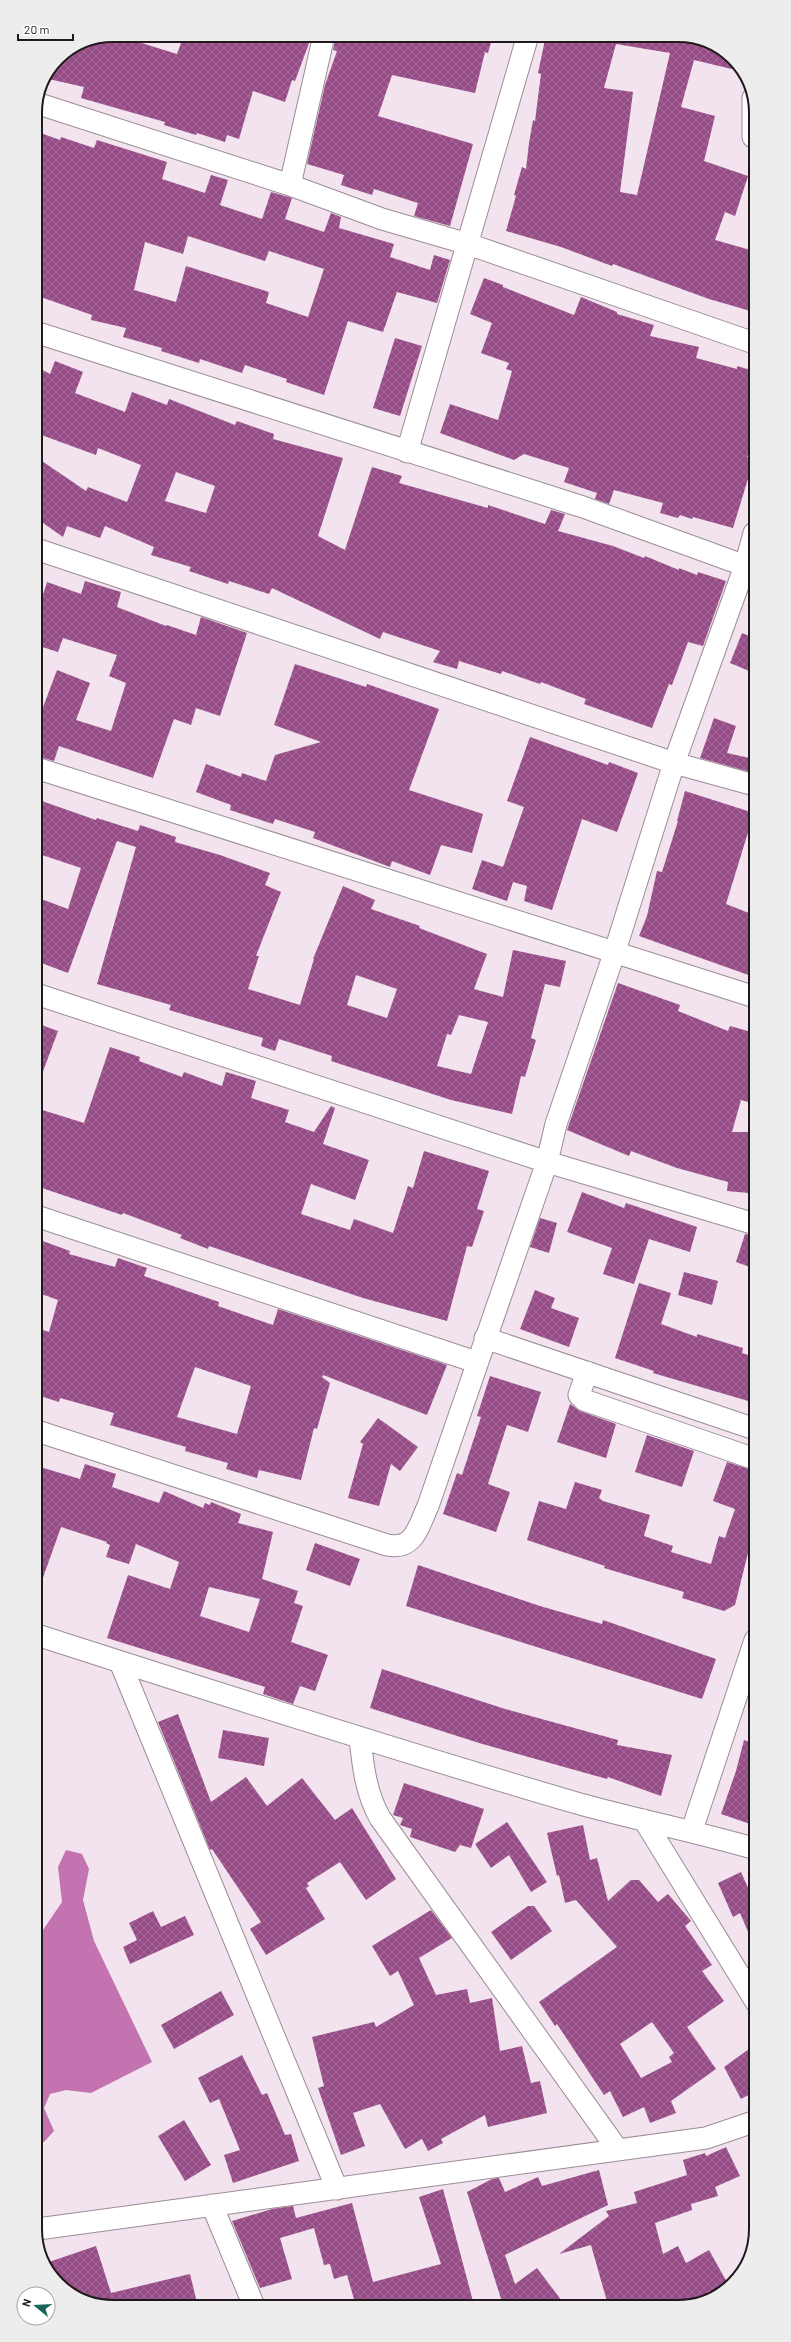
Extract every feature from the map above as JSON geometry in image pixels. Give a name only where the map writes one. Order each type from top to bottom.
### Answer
[{"type":"street","points":[[290,185],[322,42]]},
{"type":"street","points":[[407,452],[526,42]]},
{"type":"street","points":[[43,105],[290,185],[382,219],[468,244],[749,341]]},
{"type":"street","points":[[42,334],[583,507],[749,568]]},
{"type":"street","points":[[42,551],[674,763],[749,784]]},
{"type":"street","points":[[42,1433],[387,1545],[399,1547],[411,1541],[428,1506],[476,1362],[547,1162],[556,1124],[614,954],[674,763],[749,571]]},
{"type":"street","points":[[42,770],[749,996]]},
{"type":"street","points":[[42,996],[547,1162],[749,1222]]},
{"type":"street","points":[[42,1218],[476,1362]]},
{"type":"street","points":[[485,1338],[749,1427]]},
{"type":"street","points":[[587,1372],[579,1390],[579,1395],[584,1400],[749,1457]]},
{"type":"street","points":[[42,1637],[360,1738],[583,1804],[644,1820],[692,1830],[749,1847]]},
{"type":"street","points":[[692,1830],[749,1658]]},
{"type":"street","points":[[120,1662],[337,2190]]},
{"type":"street","points":[[360,1738],[365,1782],[371,1802],[380,1818],[618,2150]]},
{"type":"street","points":[[644,1820],[749,1991]]},
{"type":"street","points":[[42,2228],[212,2205],[337,2190],[706,2138],[749,2123]]},
{"type":"street","points":[[212,2205],[252,2300]]},
{"type":"shaded area","points":[[66,1850],[82,1854],[89,1869],[83,1900],[94,1941],[152,2062],[91,2093],[66,2090],[50,2094],[44,2108],[54,2131],[44,2142],[42,2141],[42,1931],[62,1902],[58,1867]]},
{"type":"building","points":[[138,42],[177,54],[181,42],[309,42],[295,81],[292,80],[285,102],[253,91],[239,139],[227,135],[225,142],[197,133],[196,135],[164,125],[165,122],[81,98],[84,87],[50,79],[63,63],[77,51],[99,43]]},
{"type":"building","points":[[335,42],[491,42],[488,53],[485,52],[475,93],[392,75],[378,116],[473,144],[450,226],[414,216],[418,203],[374,189],[372,195],[341,185],[344,175],[307,164],[325,85],[337,51],[333,50]]},
{"type":"building","points":[[545,42],[692,43],[714,51],[731,66],[734,70],[694,60],[681,107],[715,116],[704,161],[748,176],[735,216],[725,212],[715,240],[749,250],[749,311],[709,299],[613,264],[612,266],[561,247],[506,231],[516,196],[514,195],[522,167],[526,169],[533,120],[535,121],[541,74],[538,73]],"holes":[[[616,44],[670,53],[637,195],[620,192],[633,92],[604,88]]]},
{"type":"building","points":[[42,134],[60,140],[61,137],[94,148],[97,140],[167,162],[162,179],[205,193],[211,175],[228,180],[220,205],[262,219],[271,192],[292,198],[285,219],[324,232],[331,213],[341,217],[339,228],[394,244],[390,257],[430,270],[434,255],[450,260],[437,303],[397,292],[383,332],[348,321],[324,395],[286,382],[287,379],[245,365],[242,373],[200,359],[199,363],[161,351],[162,348],[123,337],[126,328],[91,320],[92,315],[42,297]],"holes":[[[188,236],[265,261],[269,251],[324,269],[308,317],[266,303],[269,292],[186,266],[176,302],[134,290],[145,242],[183,254]]]},
{"type":"building","points":[[484,278],[574,315],[581,297],[617,312],[617,314],[654,325],[650,336],[699,347],[696,358],[737,369],[737,366],[749,370],[749,452],[747,457],[749,458],[749,475],[733,528],[693,517],[692,519],[680,515],[678,518],[660,513],[663,503],[614,490],[609,504],[595,499],[597,493],[564,482],[569,468],[524,454],[514,460],[440,433],[450,404],[498,420],[512,371],[506,369],[509,363],[481,353],[492,323],[470,314]]},
{"type":"building","points":[[395,338],[422,346],[400,416],[373,408]]},
{"type":"building","points":[[55,361],[83,372],[75,393],[125,412],[132,392],[167,405],[169,399],[235,425],[237,421],[274,434],[273,439],[343,458],[318,536],[345,550],[372,467],[402,476],[399,483],[488,508],[488,505],[545,524],[551,510],[565,514],[558,531],[613,546],[644,558],[645,556],[679,570],[679,568],[697,575],[698,572],[726,581],[703,646],[688,642],[672,685],[669,684],[652,728],[584,704],[586,699],[541,682],[540,684],[502,671],[501,674],[459,661],[457,669],[433,662],[440,651],[383,632],[380,639],[272,588],[269,594],[229,581],[228,584],[189,571],[191,567],[151,555],[154,547],[105,526],[100,538],[67,526],[63,537],[42,522],[42,461],[86,491],[88,487],[127,502],[141,465],[98,448],[96,455],[42,435],[42,370],[50,374]],"holes":[[[176,472],[215,486],[206,513],[165,501]]]},
{"type":"building","points":[[85,581],[121,592],[117,607],[166,626],[167,625],[196,635],[201,617],[247,633],[220,716],[196,708],[191,725],[174,719],[153,778],[59,746],[54,761],[42,758],[42,710],[57,670],[90,683],[76,720],[111,731],[126,683],[109,676],[117,655],[63,638],[58,652],[42,647],[42,598],[47,582],[81,594]]},
{"type":"building","points":[[742,633],[749,636],[749,671],[730,663]]},
{"type":"building","points":[[295,664],[366,687],[367,684],[439,709],[409,790],[483,814],[472,853],[441,845],[430,875],[392,861],[390,867],[313,838],[315,832],[275,819],[273,824],[230,810],[231,805],[196,792],[206,764],[241,777],[242,773],[266,781],[275,755],[321,742],[274,725]]},
{"type":"building","points":[[714,718],[736,726],[727,753],[749,758],[749,772],[700,758]]},
{"type":"building","points":[[530,737],[608,765],[609,762],[638,773],[617,832],[582,819],[552,910],[524,901],[527,886],[513,882],[507,901],[472,889],[482,860],[503,867],[524,807],[507,801]]},
{"type":"building","points":[[685,791],[749,811],[749,829],[726,904],[749,913],[749,975],[639,936],[647,916],[657,871],[662,872]]},
{"type":"building","points":[[42,801],[96,820],[97,818],[138,831],[140,825],[176,837],[175,842],[220,855],[270,873],[265,885],[281,892],[256,956],[259,956],[248,989],[300,1005],[313,959],[343,886],[375,900],[371,909],[420,926],[419,928],[487,954],[474,989],[503,997],[513,950],[566,961],[560,987],[545,984],[531,1038],[536,1040],[525,1077],[521,1076],[512,1114],[451,1100],[331,1061],[332,1056],[279,1039],[275,1051],[261,1046],[263,1038],[169,1010],[171,1005],[97,984],[136,847],[117,841],[68,973],[42,963],[42,899],[68,909],[81,868],[42,855]],"holes":[[[356,975],[397,989],[387,1018],[347,1005]],[[459,1015],[488,1022],[471,1074],[437,1066],[447,1034],[451,1035]]]},
{"type":"building","points":[[618,983],[680,1005],[678,1011],[728,1031],[730,1026],[749,1031],[749,1102],[741,1100],[732,1132],[749,1132],[749,1193],[727,1191],[728,1182],[677,1168],[631,1151],[629,1156],[567,1130]]},
{"type":"building","points":[[42,1025],[58,1031],[42,1074]]},
{"type":"building","points":[[110,1047],[140,1057],[139,1061],[182,1077],[184,1072],[222,1086],[226,1072],[256,1081],[251,1098],[289,1110],[285,1122],[314,1132],[331,1106],[335,1108],[323,1144],[369,1160],[355,1200],[311,1184],[301,1214],[350,1230],[354,1219],[393,1233],[408,1186],[413,1188],[424,1151],[489,1171],[477,1209],[484,1211],[472,1247],[467,1246],[447,1321],[363,1298],[209,1246],[208,1249],[180,1238],[182,1235],[123,1213],[122,1215],[42,1188],[42,1110],[84,1123]]},
{"type":"building","points":[[582,1192],[624,1208],[626,1203],[697,1227],[690,1252],[649,1239],[634,1284],[603,1274],[612,1248],[567,1232]]},
{"type":"building","points":[[540,1218],[557,1223],[549,1253],[530,1247]]},
{"type":"building","points":[[745,1234],[749,1235],[749,1267],[736,1262]]},
{"type":"building","points":[[42,1241],[70,1251],[69,1254],[115,1267],[118,1258],[147,1268],[144,1276],[219,1302],[218,1306],[273,1325],[278,1309],[447,1365],[427,1415],[323,1375],[322,1377],[330,1383],[317,1429],[314,1428],[301,1480],[259,1470],[257,1478],[226,1469],[228,1463],[185,1451],[186,1447],[110,1425],[114,1413],[60,1398],[59,1402],[42,1397],[42,1330],[49,1332],[58,1300],[42,1294]],"holes":[[[195,1367],[251,1386],[237,1434],[177,1417]]]},
{"type":"building","points":[[684,1272],[718,1281],[712,1305],[678,1295]]},
{"type":"building","points":[[639,1283],[671,1293],[661,1324],[697,1337],[697,1334],[743,1348],[742,1353],[749,1355],[749,1401],[653,1373],[654,1371],[615,1358]]},
{"type":"building","points":[[535,1290],[555,1298],[551,1308],[579,1318],[569,1347],[520,1329]]},
{"type":"building","points":[[490,1376],[541,1392],[528,1432],[507,1425],[488,1484],[510,1492],[496,1532],[443,1514],[457,1473],[462,1475],[481,1417],[477,1416]]},
{"type":"building","points":[[570,1404],[580,1411],[616,1424],[606,1458],[557,1442]]},
{"type":"building","points":[[378,1418],[418,1447],[400,1471],[391,1464],[379,1506],[348,1498],[363,1444],[360,1442]]},
{"type":"building","points":[[647,1435],[694,1451],[682,1487],[635,1472]]},
{"type":"building","points":[[727,1462],[749,1469],[749,1549],[735,1605],[724,1611],[682,1598],[684,1592],[604,1568],[605,1566],[527,1540],[539,1501],[566,1509],[575,1482],[602,1490],[599,1498],[603,1501],[650,1515],[644,1536],[673,1546],[671,1552],[711,1564],[719,1536],[725,1538],[735,1509],[713,1501]]},
{"type":"building","points":[[85,1464],[116,1474],[112,1487],[159,1503],[164,1491],[203,1508],[205,1503],[210,1505],[211,1502],[241,1514],[238,1523],[273,1532],[262,1579],[298,1591],[294,1603],[303,1606],[291,1642],[328,1655],[315,1691],[300,1686],[293,1704],[263,1694],[265,1687],[107,1638],[128,1575],[170,1589],[179,1562],[136,1544],[129,1564],[106,1557],[110,1545],[106,1543],[107,1542],[61,1527],[42,1581],[42,1468],[80,1479]],"holes":[[[209,1587],[260,1599],[249,1632],[200,1616]]]},
{"type":"building","points":[[315,1543],[360,1559],[350,1586],[306,1570]]},
{"type":"building","points":[[418,1565],[540,1606],[602,1624],[603,1620],[716,1659],[702,1699],[406,1606]]},
{"type":"building","points":[[382,1669],[505,1709],[618,1740],[617,1745],[672,1755],[661,1796],[608,1777],[607,1779],[479,1743],[370,1708]]},
{"type":"building","points":[[178,1714],[211,1802],[246,1777],[267,1806],[302,1778],[335,1820],[352,1808],[396,1879],[366,1900],[340,1862],[307,1883],[309,1886],[306,1888],[325,1919],[266,1955],[250,1929],[261,1922],[212,1849],[210,1850],[158,1722]]},
{"type":"building","points":[[223,1730],[269,1738],[264,1766],[218,1758]]},
{"type":"building","points":[[744,1740],[749,1742],[749,1824],[721,1814],[736,1771]]},
{"type":"building","points":[[404,1783],[484,1809],[471,1848],[460,1845],[455,1852],[410,1837],[412,1829],[400,1825],[403,1818],[393,1815]]},
{"type":"building","points":[[507,1822],[547,1882],[531,1892],[509,1855],[491,1868],[475,1844]]},
{"type":"building","points":[[583,1825],[590,1860],[597,1858],[608,1901],[631,1880],[639,1880],[658,1902],[668,1894],[691,1921],[685,1926],[712,1965],[702,1971],[724,2001],[687,2027],[716,2069],[671,2101],[676,2113],[650,2123],[644,2107],[623,2117],[610,2091],[604,2095],[557,2024],[555,2026],[539,2002],[617,1947],[576,1900],[565,1903],[547,1833]],"holes":[[[652,2022],[674,2053],[669,2057],[672,2062],[641,2078],[620,2044]]]},
{"type":"building","points":[[741,1872],[749,1890],[749,1934],[740,1913],[733,1917],[718,1883]]},
{"type":"building","points":[[528,1906],[534,1906],[552,1931],[511,1960],[491,1932]]},
{"type":"building","points":[[431,1910],[452,1938],[419,1958],[436,1995],[467,1989],[470,2003],[492,1998],[500,2051],[522,2046],[531,2083],[540,2081],[547,2113],[488,2127],[485,2115],[441,2139],[443,2143],[428,2151],[422,2139],[405,2149],[380,2104],[353,2113],[365,2146],[341,2155],[318,2088],[324,2086],[312,2037],[374,2022],[376,2027],[414,2005],[398,1971],[390,1976],[372,1946]]},
{"type":"building","points":[[153,1911],[161,1927],[185,1916],[194,1935],[130,1964],[123,1947],[137,1940],[129,1923]]},
{"type":"building","points":[[221,1991],[234,2015],[174,2049],[161,2025]]},
{"type":"building","points":[[749,2049],[749,2095],[741,2099],[724,2067]]},
{"type":"building","points":[[242,2055],[262,2095],[267,2093],[285,2135],[291,2134],[299,2161],[233,2183],[224,2155],[240,2150],[219,2099],[210,2103],[198,2078]]},
{"type":"building","points":[[184,2120],[211,2165],[185,2181],[158,2136]]},
{"type":"building","points":[[726,2147],[740,2176],[715,2187],[718,2196],[691,2204],[692,2210],[655,2223],[663,2254],[678,2246],[686,2263],[709,2250],[726,2281],[714,2291],[697,2298],[678,2300],[607,2300],[591,2245],[559,2254],[609,2216],[606,2211],[637,2203],[634,2192],[687,2175],[683,2160],[705,2153],[706,2156]]},
{"type":"building","points":[[599,2170],[608,2205],[505,2255],[515,2284],[537,2268],[561,2300],[501,2300],[467,2192],[492,2179],[499,2178],[505,2192],[538,2177],[542,2186]]},
{"type":"building","points":[[443,2189],[473,2300],[354,2300],[347,2275],[334,2279],[330,2264],[324,2265],[314,2228],[280,2238],[292,2279],[260,2288],[232,2221],[272,2209],[293,2206],[296,2218],[352,2203],[373,2282],[441,2264],[419,2197]]},
{"type":"building","points":[[96,2246],[111,2293],[190,2274],[196,2300],[108,2300],[94,2298],[73,2288],[60,2276],[50,2262]]}]
